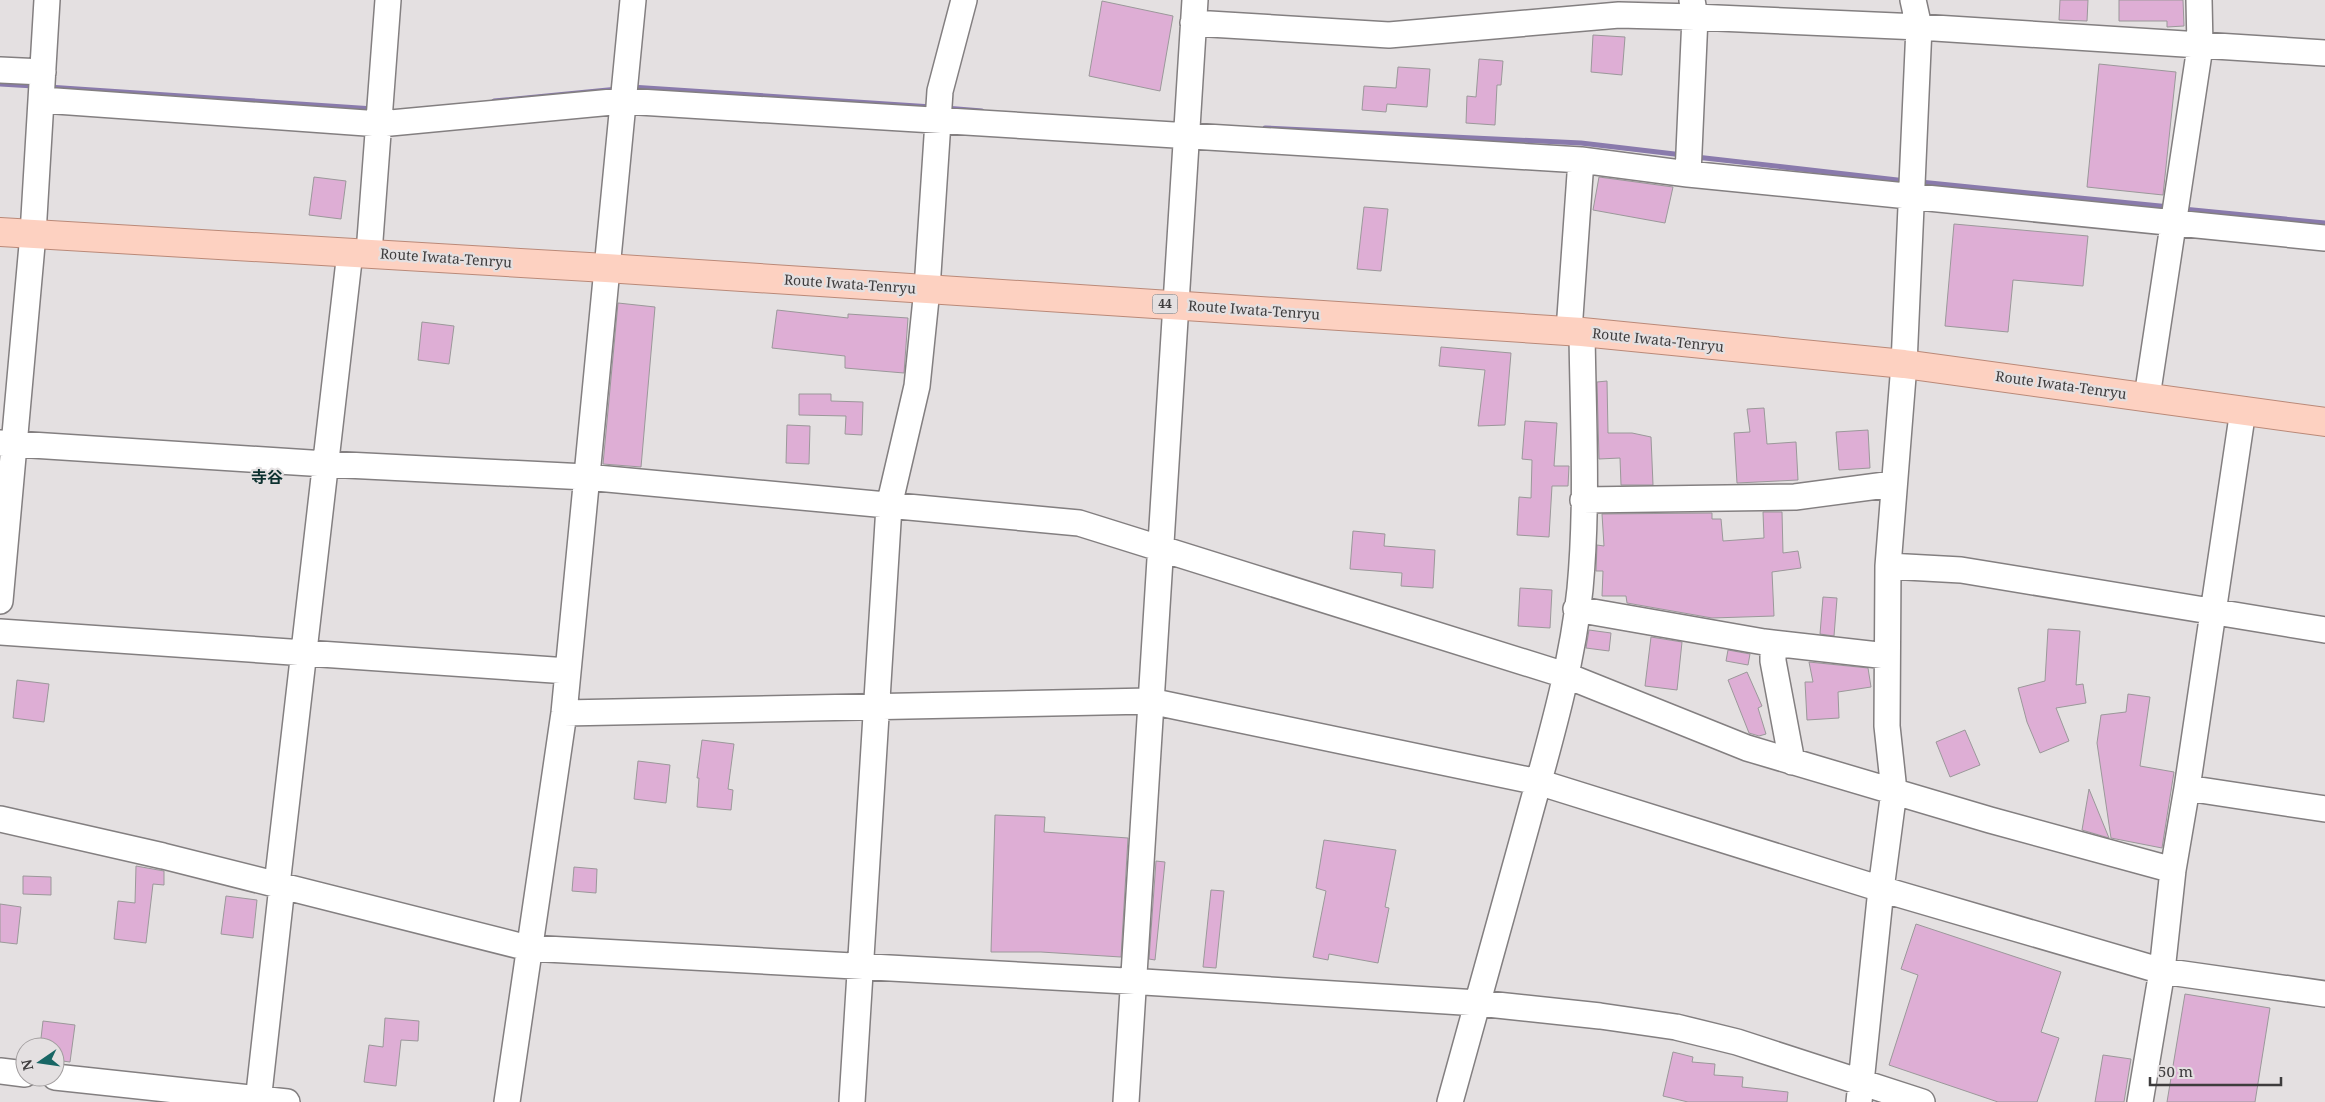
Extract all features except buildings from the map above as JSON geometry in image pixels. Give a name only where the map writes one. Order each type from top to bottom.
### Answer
[{"type":"main road","name":"Route Iwata-Tenryu","points":[[0,232],[1175,304],[1575,332],[1904,364],[2325,422]]},
{"type":"street","points":[[0,601],[8,443],[33,234],[47,0]]},
{"type":"street","points":[[258,1100],[304,652],[326,464],[380,124],[388,0]]},
{"type":"street","points":[[507,1102],[528,948],[564,713],[633,0]]},
{"type":"street","points":[[852,1102],[889,506],[917,386],[927,289],[940,91],[964,0]]},
{"type":"street","points":[[1860,1091],[1881,889],[1894,790],[1888,726],[1888,566],[1904,364],[1919,27],[1913,0]]},
{"type":"street","points":[[2147,396],[2200,46],[2199,0]]},
{"type":"street","points":[[1688,174],[1693,8]]},
{"type":"street","points":[[1126,1102],[1194,12],[1389,35],[1693,8],[1919,27],[2325,53]]},
{"type":"street","points":[[0,70],[43,72]]},
{"type":"street","points":[[42,100],[380,124],[623,101],[1581,160],[1688,174],[2325,238]]},
{"type":"street","points":[[1450,1102],[1538,782],[1565,675],[1580,589],[1583,500],[1575,332],[1581,160]]},
{"type":"street","points":[[2140,1102],[2162,970],[2173,870],[2187,788],[2242,410]]},
{"type":"street","points":[[8,443],[326,464],[586,477],[1079,523],[1565,675],[1747,748],[1990,820],[2173,870]]},
{"type":"street","points":[[1583,500],[1795,497],[1893,484]]},
{"type":"street","points":[[1888,566],[1961,570],[2325,630]]},
{"type":"street","points":[[1576,609],[1773,643],[1887,656]]},
{"type":"street","points":[[0,632],[568,671]]},
{"type":"street","points":[[1773,643],[1774,662],[1792,762]]},
{"type":"street","points":[[564,713],[1150,701],[1538,782],[1881,889],[2162,970],[2325,994]]},
{"type":"street","points":[[2187,788],[2325,809]]},
{"type":"street","points":[[0,819],[163,856],[528,948],[1478,1003],[1600,1016],[1676,1027],[1737,1042],[1860,1091],[1922,1102]]},
{"type":"street","points":[[0,1071],[15,1073]]},
{"type":"street","points":[[65,1078],[287,1102]]},
{"type":"waterway","points":[[0,84],[34,86]]},
{"type":"waterway","points":[[48,87],[374,109]]},
{"type":"waterway","points":[[631,87],[932,107]]},
{"type":"waterway","points":[[494,101],[618,89]]},
{"type":"waterway","points":[[945,108],[982,111]]},
{"type":"waterway","points":[[1265,128],[1581,143],[1683,155]]},
{"type":"waterway","points":[[1696,157],[1906,181]]},
{"type":"waterway","points":[[1920,182],[2170,207]]},
{"type":"waterway","points":[[2183,209],[2325,223]]},
{"type":"district","name":"寺谷","points":[[267,477]]}]
